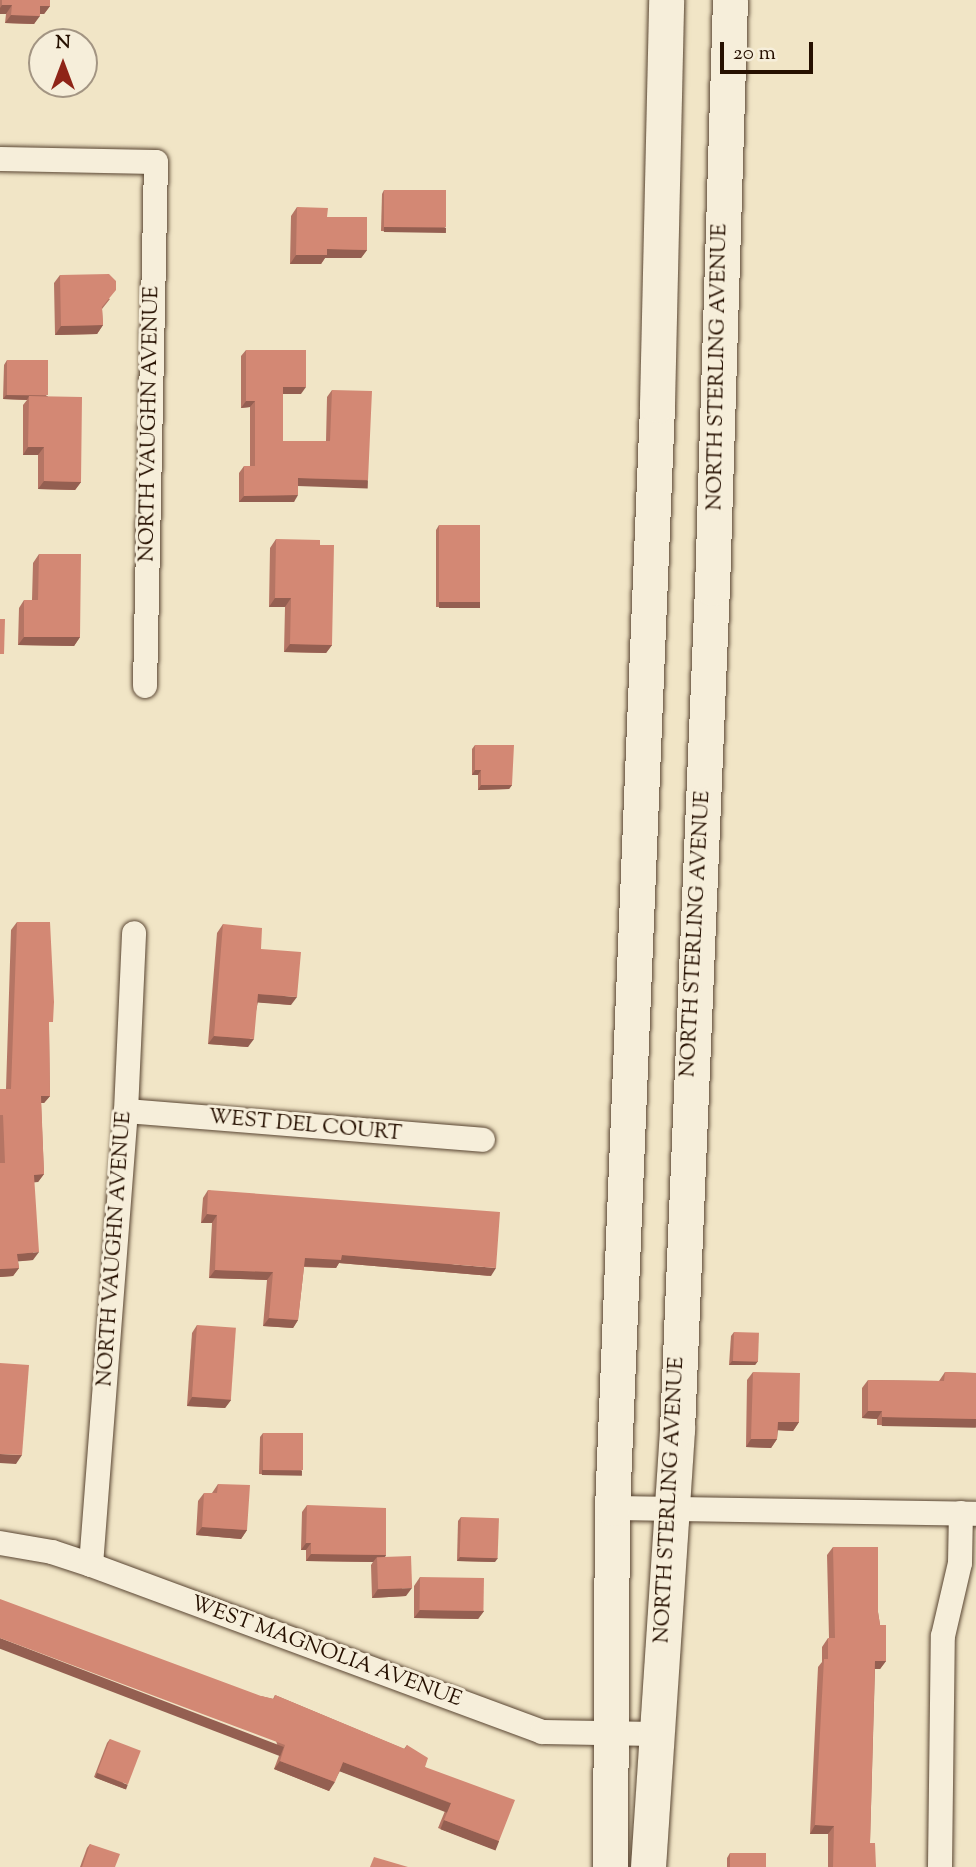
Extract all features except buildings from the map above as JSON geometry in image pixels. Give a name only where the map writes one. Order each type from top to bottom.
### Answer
[{"type":"main road","points":[[610,1867],[608,1731],[612,1508],[656,405],[666,0]]},
{"type":"main road","name":"NORTH STERLING AVENUE","points":[[648,1867],[672,1510],[712,589],[730,0]]},
{"type":"street","name":"NORTH VAUGHN AVENUE","points":[[0,159],[156,162],[145,686]]},
{"type":"street","name":"NORTH VAUGHN AVENUE","points":[[91,1565],[127,1111],[134,933]]},
{"type":"street","name":"WEST DEL COURT","points":[[127,1111],[484,1140]]},
{"type":"street","points":[[612,1508],[969,1514],[943,1636],[940,1867]]},
{"type":"street","name":"WEST MAGNOLIA AVENUE","points":[[0,1543],[52,1552],[91,1565],[542,1732],[608,1731],[656,1734]]}]
